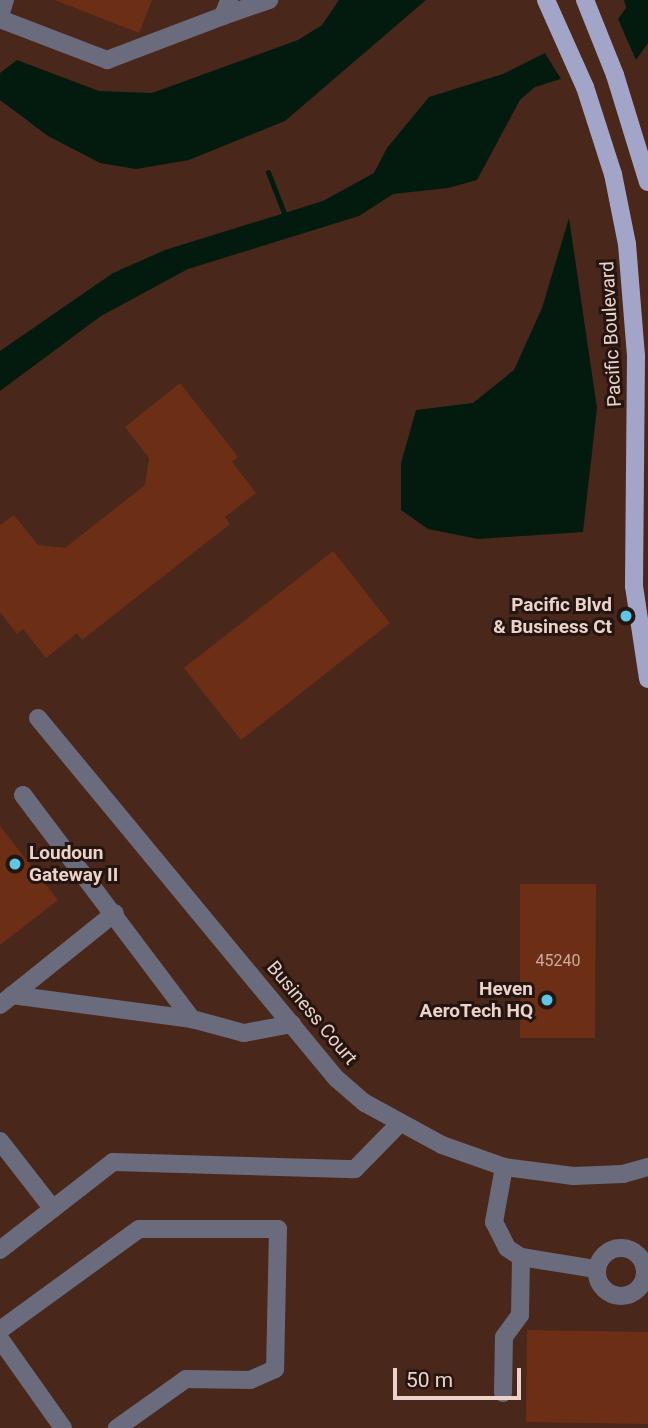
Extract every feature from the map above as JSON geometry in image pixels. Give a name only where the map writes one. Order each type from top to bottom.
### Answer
[{"type":"main road","name":"Pacific Boulevard","points":[[546,0],[563,31],[585,87],[613,174],[627,244],[636,356],[641,556],[648,679]]},
{"type":"main road","points":[[585,0],[595,19],[615,75],[648,182]]},
{"type":"street","points":[[5,0],[0,17],[107,60],[226,8],[269,0]]},
{"type":"street","name":"Business Court","points":[[38,718],[337,1079],[400,1124],[504,1167],[573,1176],[623,1174],[648,1167]]},
{"type":"street","points":[[23,795],[115,913],[192,1019]]},
{"type":"street","points":[[6,1000],[115,913]]},
{"type":"street","points":[[6,1000],[192,1019],[244,1033],[292,1024]]},
{"type":"street","points":[[3,1240],[53,1209],[113,1163],[355,1169],[400,1124]]},
{"type":"street","points":[[0,1142],[53,1209]]},
{"type":"street","points":[[504,1167],[494,1222],[507,1248],[522,1257],[596,1269]]},
{"type":"street","points":[[0,1330],[139,1229],[278,1229],[275,1369],[250,1380],[186,1379],[117,1428]]},
{"type":"street","points":[[622,1247],[636,1253],[646,1265],[639,1289],[621,1296],[601,1286],[596,1269],[606,1252],[622,1247]]},
{"type":"street","points":[[503,1392],[504,1337],[520,1315],[522,1257]]},
{"type":"street","points":[[0,1339],[63,1428]]},
{"type":"shaded area","points":[[339,0],[426,0],[285,121],[189,160],[136,169],[100,163],[48,136],[0,100],[0,73],[17,60],[99,91],[152,93],[298,40],[322,25]]},
{"type":"shaded area","points":[[624,0],[648,0],[648,43],[636,60],[618,19],[626,8]]},
{"type":"shaded area","points":[[545,53],[561,79],[535,87],[520,100],[477,180],[448,188],[393,194],[359,216],[188,269],[101,316],[0,391],[0,351],[113,273],[165,250],[323,201],[374,173],[387,148],[429,97],[503,74]]},
{"type":"shaded area","points":[[569,218],[597,408],[583,532],[478,539],[428,529],[401,510],[401,463],[416,410],[473,403],[514,370],[542,308]]},
{"type":"building","points":[[55,0],[152,0],[139,33]]},
{"type":"building","points":[[180,383],[238,457],[232,462],[256,493],[225,517],[230,524],[82,640],[77,633],[46,658],[23,629],[17,634],[0,612],[0,525],[14,515],[38,545],[65,548],[145,485],[149,458],[125,427]]},
{"type":"building","points":[[333,551],[390,623],[241,740],[184,668]]},
{"type":"building","name":"Loudoun Gateway II","points":[[0,826],[58,900],[0,945]]},
{"type":"building","points":[[520,884],[596,884],[595,1038],[520,1038]]},
{"type":"building","points":[[527,1330],[648,1332],[648,1424],[526,1422]]},
{"type":"waterway","points":[[268,172],[286,218]]},
{"type":"place","name":"Pacific Blvd & Business Ct","points":[[626,616]]},
{"type":"place","name":"Loudoun Gateway II","points":[[15,864]]},
{"type":"place","name":"Heven AeroTech HQ","points":[[547,1000]]}]
